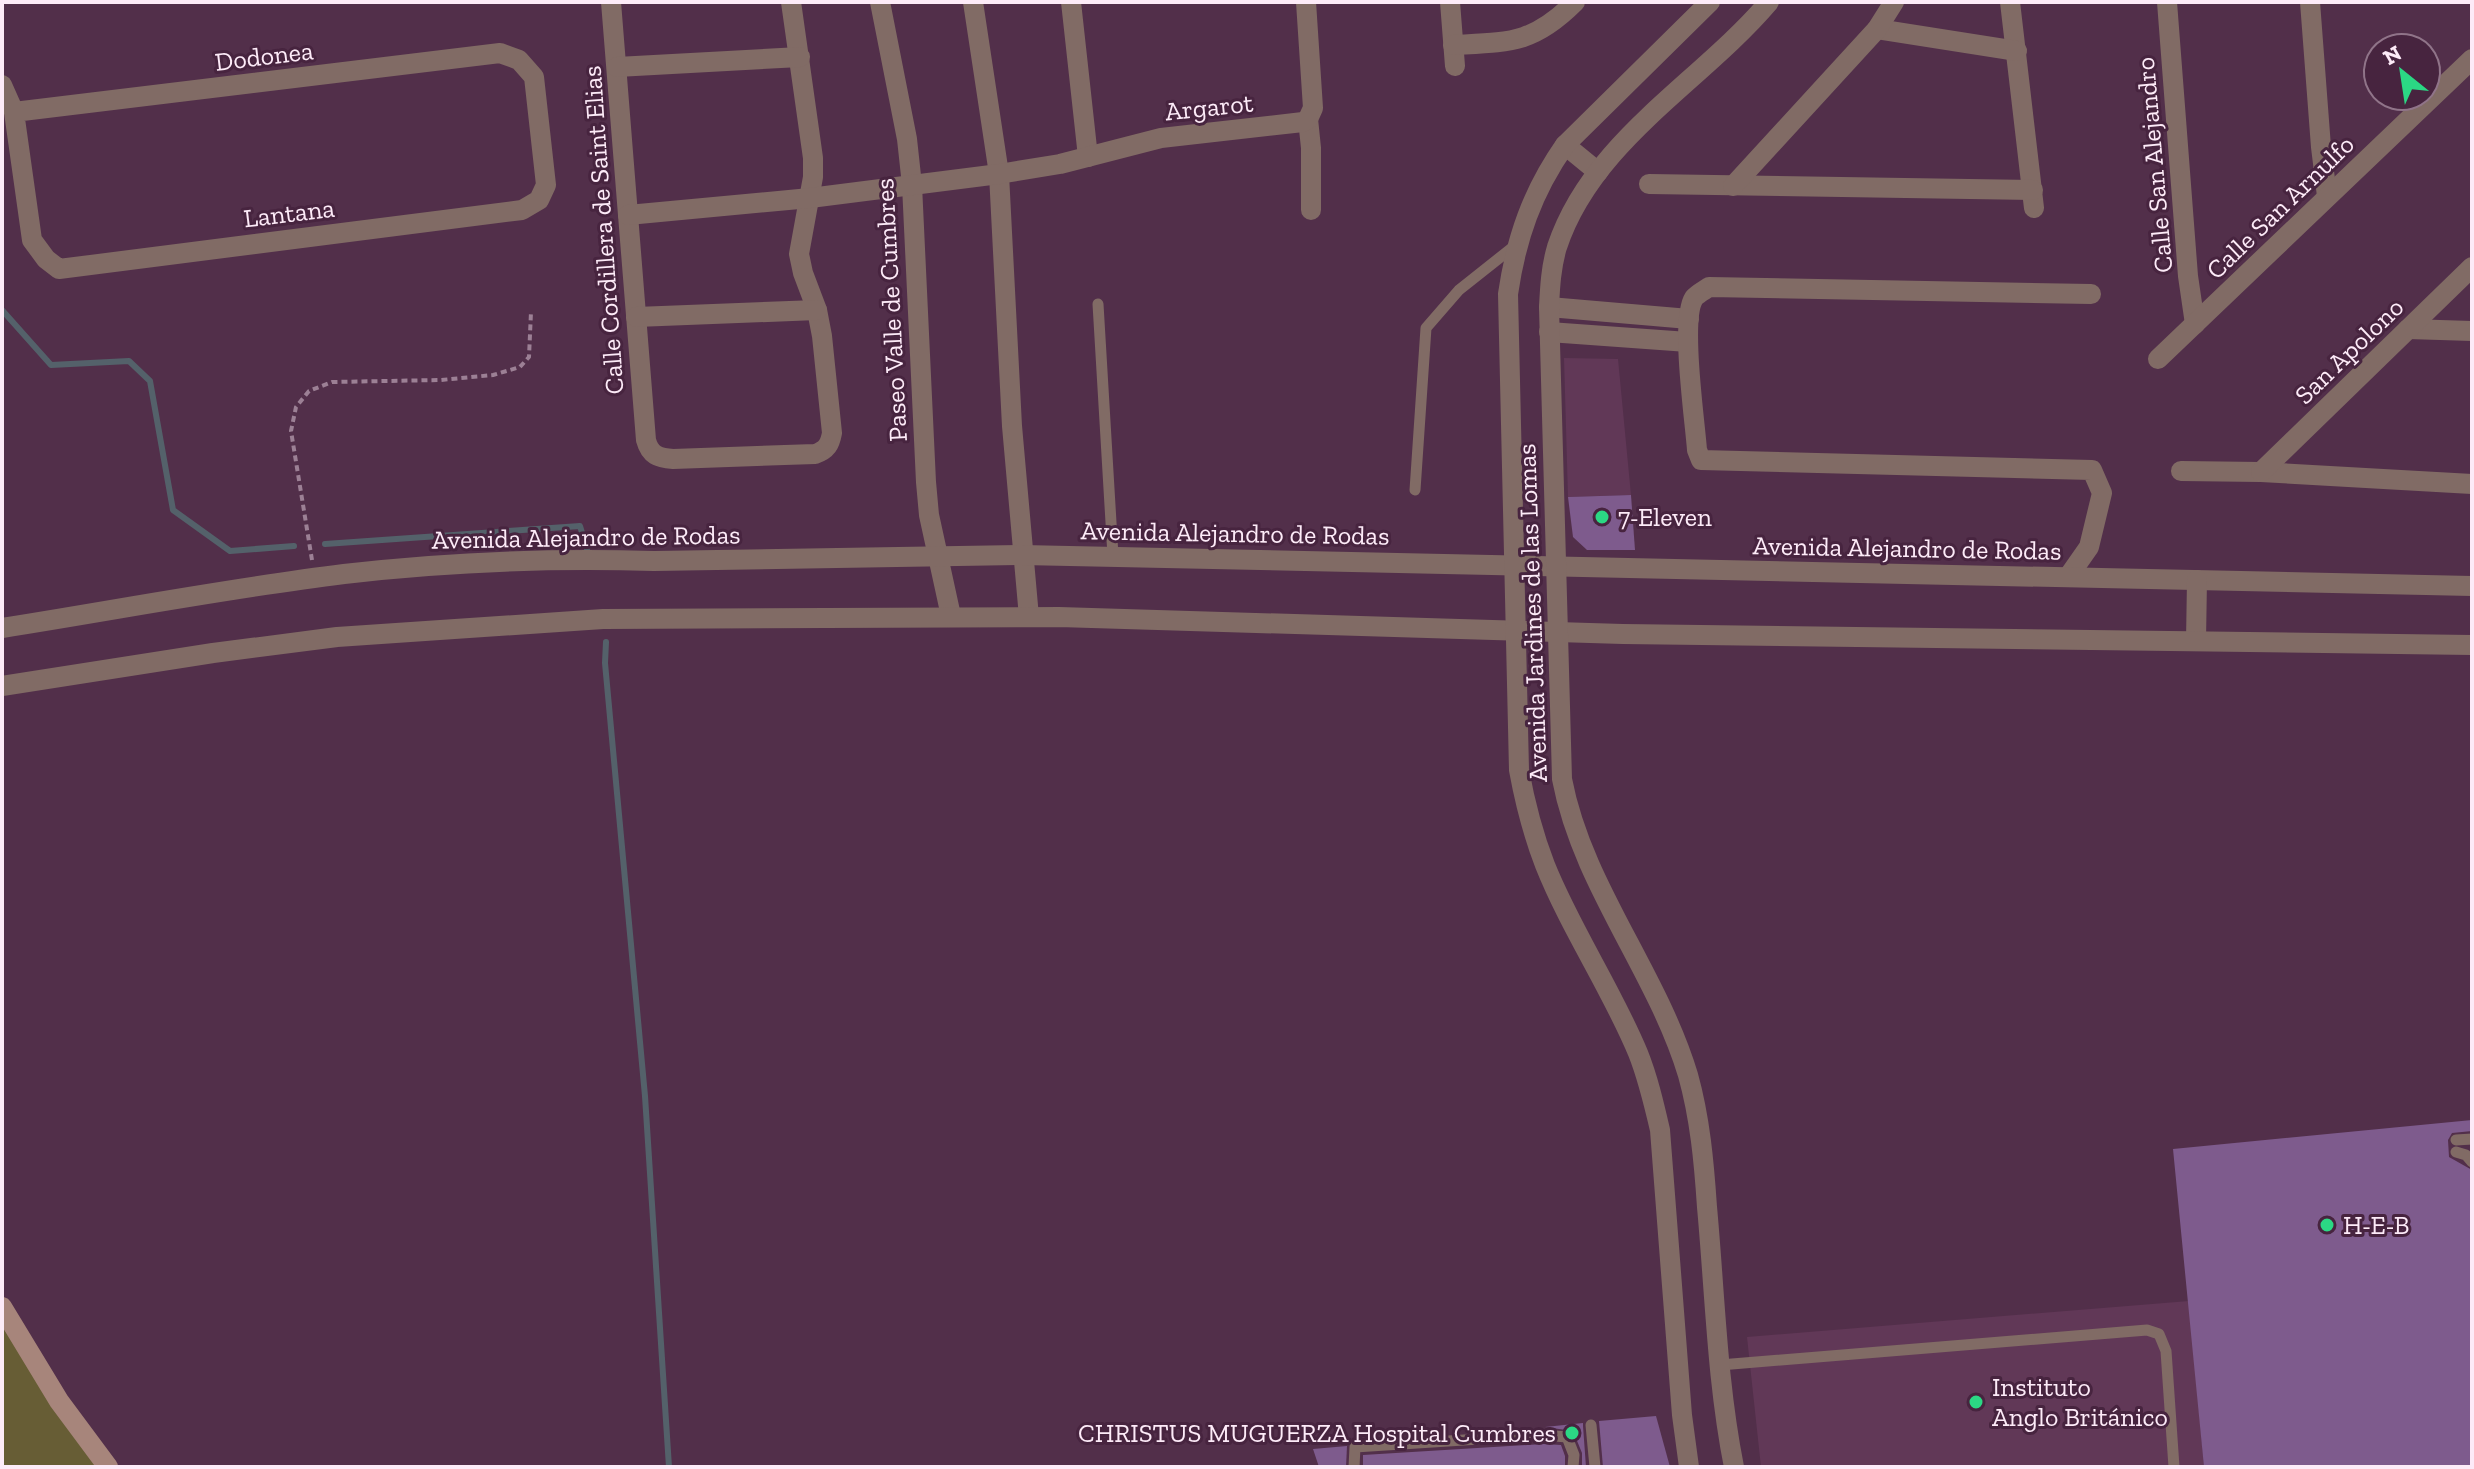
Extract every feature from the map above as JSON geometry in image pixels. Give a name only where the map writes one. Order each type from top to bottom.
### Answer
[{"type":"main road","points":[[2,1307],[75,1426],[108,1467]]},
{"type":"street","name":"Calle Cordillera de Saint Elias","points":[[611,2],[646,440],[652,453],[660,458],[673,459],[815,454],[828,447],[832,433],[817,310]]},
{"type":"street","points":[[636,317],[817,310],[799,254],[810,198],[813,158],[791,2]]},
{"type":"street","name":"Paseo Valle de Cumbres","points":[[880,2],[907,139],[929,515],[951,616]]},
{"type":"street","points":[[973,2],[999,174],[1012,426],[1029,617]]},
{"type":"street","points":[[1071,2],[1088,157]]},
{"type":"street","points":[[1306,2],[1313,108],[1308,119],[1311,210]]},
{"type":"street","points":[[1450,2],[1454,56],[1533,35],[1575,2]]},
{"type":"street","name":"Avenida Jardines de las Lomas","points":[[1689,1467],[1657,1117],[1638,1054],[1565,909],[1533,833],[1519,770],[1508,294],[1517,243],[1536,192],[1565,145],[1710,2]]},
{"type":"street","name":"Avenida Jardines de las Lomas","points":[[1734,1467],[1720,1365],[1703,1161],[1688,1075],[1663,1008],[1584,852],[1567,806],[1559,753],[1549,307],[1551,271],[1557,247],[1569,217],[1598,172],[1631,135],[1769,2]]},
{"type":"street","points":[[1733,186],[1877,29],[1894,2]]},
{"type":"street","points":[[1649,184],[2034,199],[2010,2]]},
{"type":"street","name":"Calle San Alejandro","points":[[2167,2],[2188,276],[2195,324]]},
{"type":"street","points":[[2312,3],[2327,196]]},
{"type":"street","points":[[1877,29],[2017,51]]},
{"type":"street","name":"Dodonea","points":[[14,112],[500,53],[519,60],[534,77],[546,185],[539,200]]},
{"type":"street","points":[[617,67],[800,57]]},
{"type":"street","name":"Calle San Arnulfo","points":[[2158,359],[2472,59]]},
{"type":"street","points":[[2,85],[14,112]]},
{"type":"street","name":"Lantana","points":[[14,112],[32,240],[46,259],[59,269],[522,210],[539,200]]},
{"type":"street","name":"Argarot","points":[[628,215],[810,198],[999,174],[1088,157],[1152,140],[1294,125],[1308,119]]},
{"type":"street","points":[[1565,145],[1598,172]]},
{"type":"street","name":"San Apolono","points":[[2261,472],[2472,267]]},
{"type":"street","points":[[2068,577],[2089,547],[2102,493],[2092,470],[1701,460],[1697,450],[1688,342],[1689,319],[1694,299],[1709,287],[2091,294]]},
{"type":"street","points":[[1549,307],[1689,319]]},
{"type":"street","points":[[2408,329],[2472,331]]},
{"type":"street","points":[[1549,332],[1688,342]]},
{"type":"street","points":[[2181,471],[2261,472],[2472,484]]},
{"type":"street","name":"Avenida Alejandro de Rodas","points":[[2,628],[315,578],[421,567],[601,559],[1113,556],[2472,586]]},
{"type":"street","points":[[2196,641],[2197,580]]},
{"type":"street","points":[[2,686],[213,653],[423,630],[603,619],[1029,617],[1556,631],[2472,645]]},
{"type":"lane","points":[[1415,490],[1426,328],[1459,290],[1517,243]]},
{"type":"lane","points":[[1098,304],[1113,556]]},
{"type":"lane","points":[[2472,1139],[2456,1146],[2472,1162]]},
{"type":"lane","points":[[1720,1365],[2147,1330],[2159,1334],[2166,1351],[2174,1467]]},
{"type":"lane","points":[[1591,1425],[1595,1467]]},
{"type":"lane","points":[[1354,1467],[1355,1447],[1564,1435],[1570,1440],[1573,1467]]},
{"type":"path","points":[[315,578],[291,431],[296,407],[309,391],[332,382],[441,380],[493,375],[520,367],[529,357],[531,312]]},
{"type":"shaded area","points":[[1564,358],[1618,359],[1631,495],[1568,497]]},
{"type":"shaded area","name":"Instituto Anglo Británico","points":[[2189,1301],[2204,1467],[1761,1467],[1747,1337]]},
{"type":"shaded area","points":[[2,1322],[98,1467],[2,1467]]},
{"type":"building","name":"7-Eleven","points":[[1631,495],[1635,550],[1587,550],[1573,537],[1568,497]]},
{"type":"building","name":"H-E-B","points":[[2472,1120],[2472,1131],[2452,1133],[2448,1140],[2449,1157],[2472,1170],[2472,1467],[2204,1467],[2173,1149]]},
{"type":"building","points":[[1656,1416],[1670,1467],[1603,1467],[1599,1421]]},
{"type":"building","points":[[1583,1423],[1586,1467],[1582,1467],[1582,1453],[1573,1431],[1545,1427]]},
{"type":"building","points":[[1561,1445],[1565,1467],[1363,1467],[1363,1455]]},
{"type":"building","points":[[1347,1446],[1346,1467],[1319,1467],[1313,1449]]},
{"type":"waterway","points":[[2,310],[51,365],[129,361],[150,381],[173,510],[230,551],[294,546]]},
{"type":"waterway","points":[[325,544],[580,526],[587,549]]},
{"type":"waterway","points":[[606,642],[605,663],[645,1096],[669,1467]]},
{"type":"place","name":"7-Eleven","points":[[1602,517]]},
{"type":"place","name":"H-E-B","points":[[2327,1225]]},
{"type":"place","name":"Instituto Anglo Británico","points":[[1976,1402]]},
{"type":"place","name":"CHRISTUS MUGUERZA Hospital Cumbres","points":[[1572,1433]]}]
